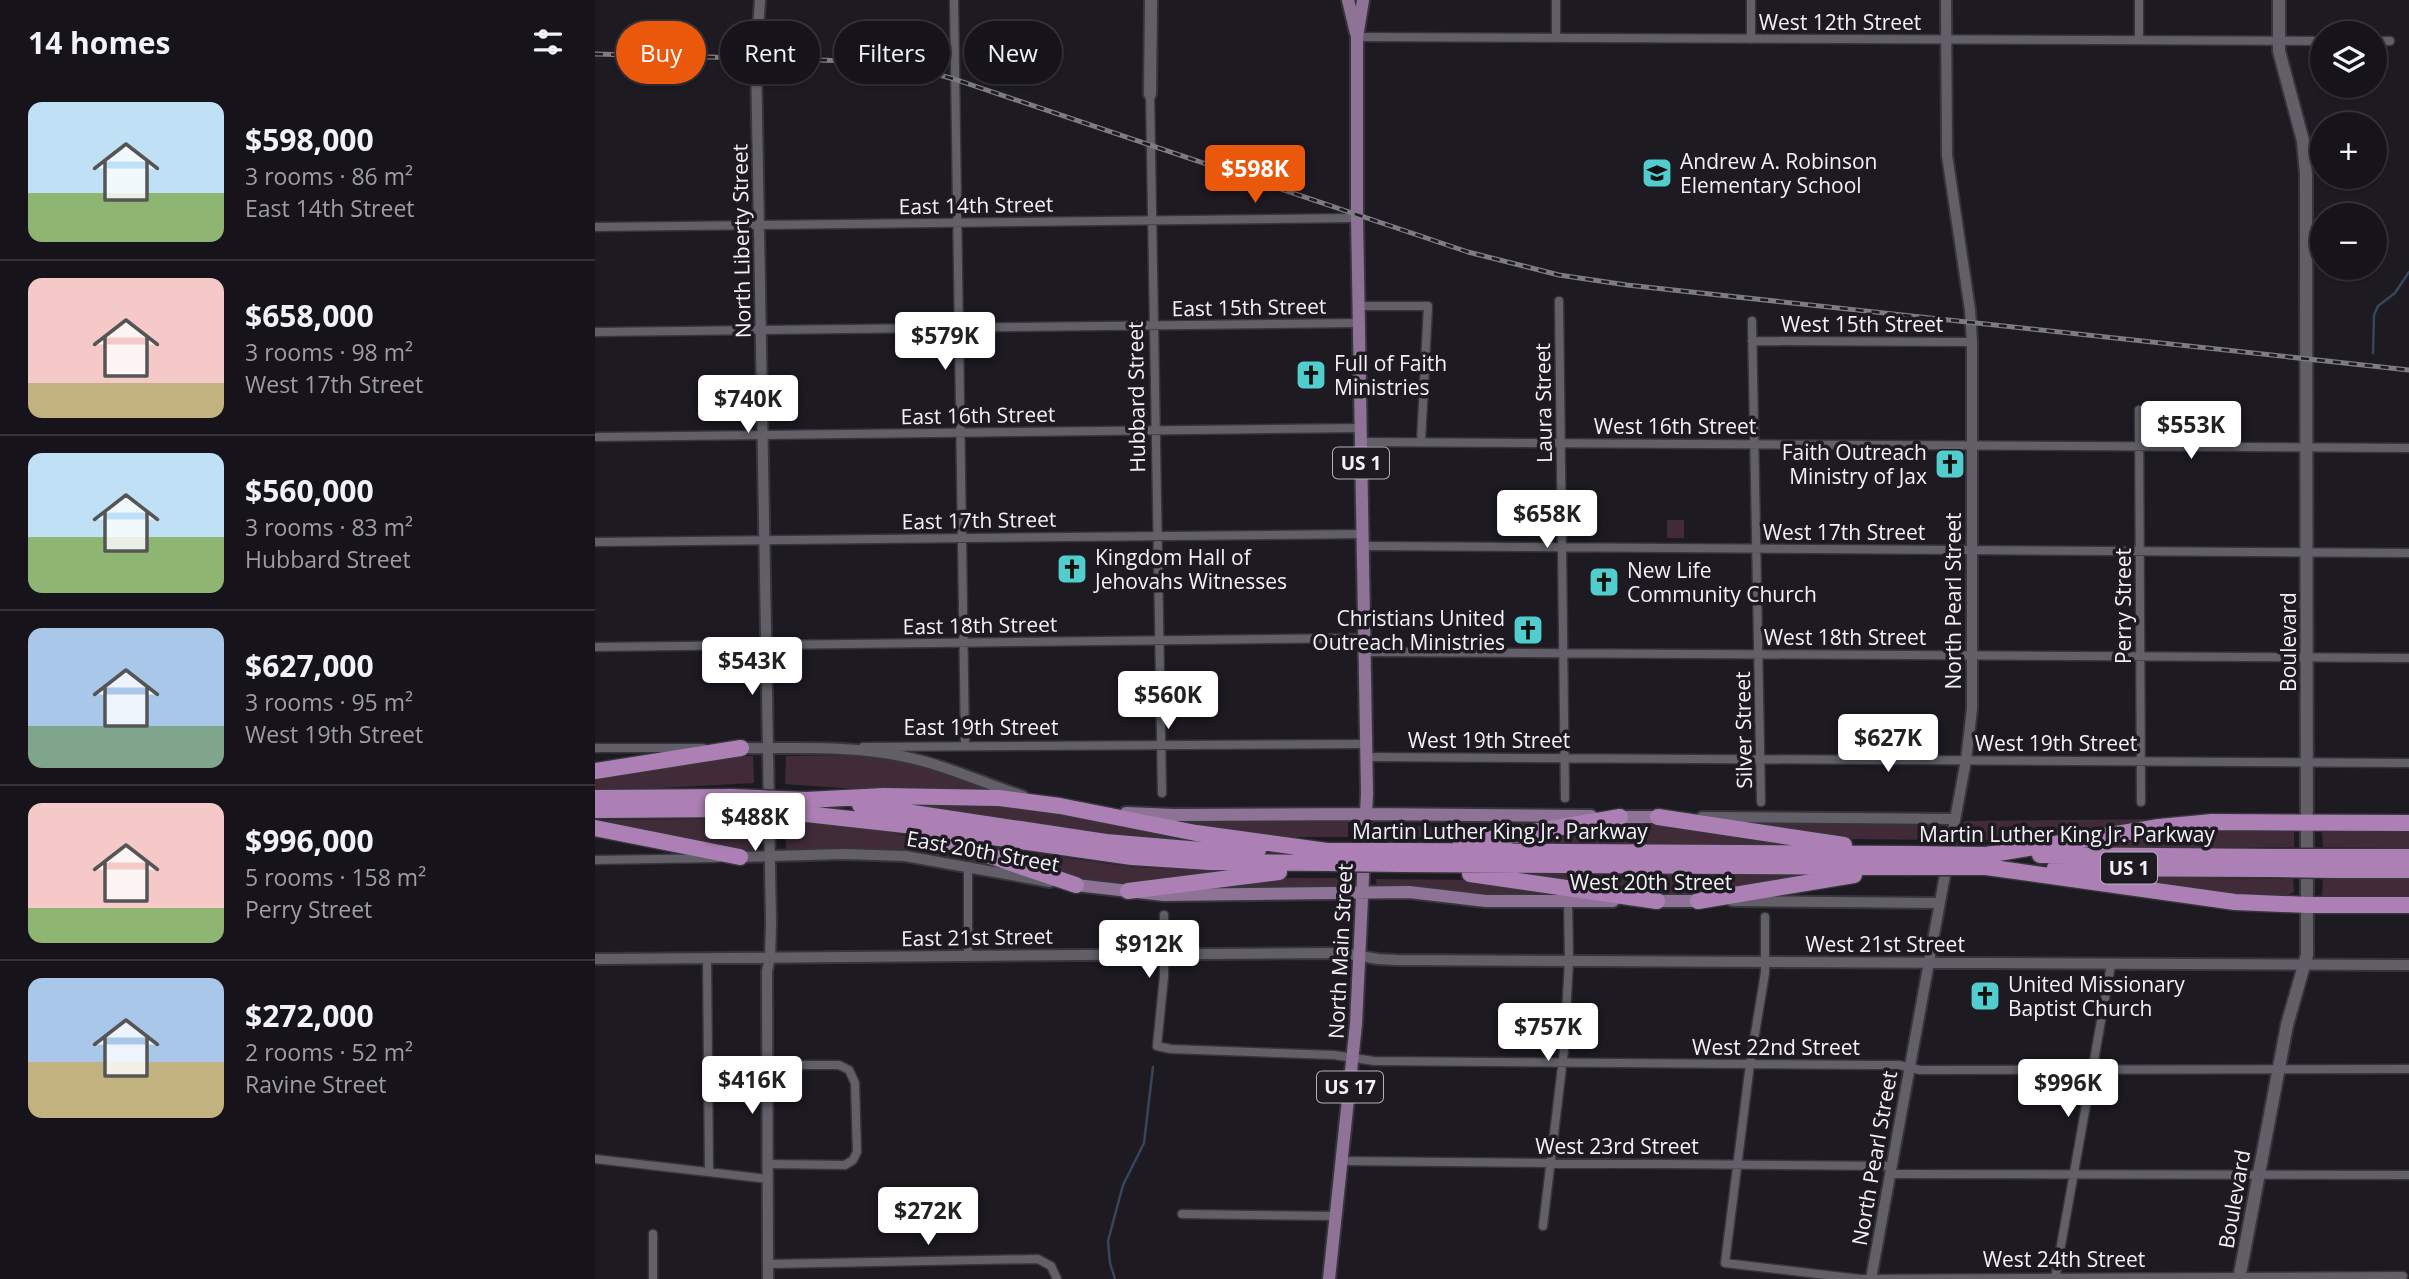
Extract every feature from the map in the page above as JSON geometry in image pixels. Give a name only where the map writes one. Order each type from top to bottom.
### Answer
[{"type":"highway","points":[[595,771],[741,748]]},
{"type":"highway","points":[[806,807],[884,796],[978,797],[1060,806],[1326,859]]},
{"type":"highway","name":"Martin Luther King Jr. Parkway","points":[[595,798],[901,811],[1137,846],[1326,859]]},
{"type":"highway","name":"Martin Luther King Jr. Parkway","points":[[595,810],[732,803]]},
{"type":"highway","name":"Martin Luther King Jr. Parkway","points":[[806,807],[1132,858],[1210,862],[1326,859],[1884,867],[1909,861]]},
{"type":"highway","points":[[1406,860],[1458,845],[1620,817]]},
{"type":"highway","name":"US 1","points":[[1658,817],[1909,861]]},
{"type":"highway","points":[[1986,861],[2185,824],[2245,820],[2409,823]]},
{"type":"highway","points":[[914,826],[927,835],[1076,886]]},
{"type":"highway","points":[[595,828],[740,857]]},
{"type":"highway","name":"Martin Luther King Jr. Parkway","points":[[1406,860],[2336,863],[2409,857]]},
{"type":"highway","points":[[1128,891],[1295,871],[1326,859]]},
{"type":"highway","points":[[1406,860],[1444,872],[1502,877],[1657,901]]},
{"type":"highway","points":[[1986,861],[2215,900],[2308,905],[2409,905]]},
{"type":"highway","name":"Martin Luther King Jr. Parkway","points":[[2336,863],[2409,870]]},
{"type":"highway","points":[[1697,901],[1865,873],[1884,867]]},
{"type":"main road","name":"Hubbard Street","points":[[1150,94],[1151,0]]},
{"type":"main road","name":"North Main Street","points":[[1348,0],[1357,37]]},
{"type":"main road","name":"North Main Street","points":[[1329,1279],[1353,1058],[1367,814],[1357,218],[1357,37],[1363,0]]},
{"type":"main road","name":"Boulevard","points":[[2239,1278],[2287,1025],[2305,965],[2308,905],[2306,174],[2303,141],[2279,51],[2279,0]]},
{"type":"main road","points":[[1060,806],[1163,815],[1367,814]]},
{"type":"main road","name":"US 1","points":[[1367,814],[1658,817]]},
{"type":"main road","name":"East 20th Street","points":[[1076,886],[1164,895],[1363,895]]},
{"type":"main road","name":"West 20th Street","points":[[1363,895],[1409,892],[1486,901],[1697,901]]},
{"type":"street","name":"North Liberty Street","points":[[759,0],[756,58],[770,855],[770,958],[767,971],[768,1279]]},
{"type":"street","points":[[954,0],[965,744]]},
{"type":"street","points":[[1556,0],[1556,38]]},
{"type":"street","points":[[1751,0],[1751,39]]},
{"type":"street","name":"North Pearl Street","points":[[1871,1278],[1966,760],[1972,709],[1972,342],[1970,310],[1947,155],[1946,0]]},
{"type":"street","points":[[2139,0],[2139,40]]},
{"type":"street","name":"West 12th Street","points":[[1357,37],[2310,41]]},
{"type":"street","name":"Hubbard Street","points":[[1150,94],[1162,793]]},
{"type":"street","name":"East 14th Street","points":[[595,227],[1357,218]]},
{"type":"street","name":"Laura Street","points":[[1559,301],[1565,799]]},
{"type":"street","points":[[1358,306],[1428,306],[1420,442]]},
{"type":"street","name":"Silver Street","points":[[1752,321],[1761,802]]},
{"type":"street","name":"East 15th Street","points":[[595,332],[1358,323]]},
{"type":"street","name":"West 15th Street","points":[[1752,341],[1972,342]]},
{"type":"street","name":"Perry Street","points":[[2139,410],[2141,802]]},
{"type":"street","name":"East 16th Street","points":[[595,437],[1156,430],[1361,435]]},
{"type":"street","name":"West 16th Street","points":[[1361,435],[1420,442],[2409,448]]},
{"type":"street","name":"East 17th Street","points":[[595,542],[1158,536],[1363,540]]},
{"type":"street","name":"West 17th Street","points":[[1363,540],[1562,547],[2409,553]]},
{"type":"street","name":"East 18th Street","points":[[595,647],[1364,638]]},
{"type":"street","name":"West 18th Street","points":[[1365,652],[2409,658]]},
{"type":"street","name":"East 19th Street","points":[[595,748],[768,749],[965,744],[979,747],[1161,746],[1367,750]]},
{"type":"street","points":[[824,747],[878,752],[919,760],[1060,806]]},
{"type":"street","name":"West 19th Street","points":[[1367,750],[1565,757],[2409,763]]},
{"type":"street","points":[[1658,817],[1955,819]]},
{"type":"street","name":"East 20th Street","points":[[595,860],[893,855],[1076,886]]},
{"type":"street","points":[[968,866],[968,956]]},
{"type":"street","points":[[1543,1226],[1562,1063],[1569,961],[1568,901]]},
{"type":"street","name":"West 20th Street","points":[[1697,901],[1939,903]]},
{"type":"street","points":[[1164,915],[1165,954]]},
{"type":"street","points":[[1737,1164],[1749,1064],[1765,973],[1765,917]]},
{"type":"street","name":"East 21st Street","points":[[595,959],[1342,953],[1360,956]]},
{"type":"street","name":"West 22nd Street","points":[[1165,954],[1157,1046],[1171,1049],[1334,1055],[1374,1060],[1879,1065],[1920,1070],[2409,1069]]},
{"type":"street","name":"West 21st Street","points":[[1360,956],[1378,959],[1569,961],[2409,965]]},
{"type":"street","points":[[707,958],[709,1172]]},
{"type":"street","points":[[2055,1278],[2111,965]]},
{"type":"street","points":[[767,1065],[839,1065],[849,1070],[855,1083],[857,1152],[853,1160],[845,1165],[768,1164]]},
{"type":"street","points":[[595,1159],[768,1179]]},
{"type":"street","name":"West 23rd Street","points":[[1342,1161],[1737,1164],[2072,1174],[2409,1175]]},
{"type":"street","name":"West 24th Street","points":[[1737,1164],[1725,1263],[1860,1279],[2403,1276]]},
{"type":"street","points":[[1182,1214],[1336,1216]]},
{"type":"street","points":[[653,1234],[653,1279]]},
{"type":"street","points":[[769,1264],[1038,1259],[1051,1266],[1057,1279]]},
{"type":"shaded area","points":[[1667,520],[1684,520],[1684,538],[1667,538]]},
{"type":"shaded area","points":[[863,755],[915,764],[1000,793],[785,784],[786,756]]},
{"type":"shaded area","points":[[753,756],[754,783],[595,789],[595,774],[723,757]]},
{"type":"shaded area","points":[[1006,803],[1195,839],[1160,839],[1053,828],[912,804]]},
{"type":"shaded area","points":[[1162,819],[1348,820],[1348,837],[1277,837],[1215,831]]},
{"type":"shaded area","points":[[2176,819],[2031,841],[1961,840],[1964,821]]},
{"type":"shaded area","points":[[595,820],[755,820],[755,850],[732,850],[595,824]]},
{"type":"shaded area","points":[[1581,820],[1453,837],[1378,837],[1386,825],[1477,828],[1507,821]]},
{"type":"shaded area","points":[[785,821],[842,825],[899,834],[946,847],[1018,873],[897,851],[786,849]]},
{"type":"shaded area","points":[[1722,821],[1938,824],[1943,830],[1942,840],[1846,839]]},
{"type":"shaded area","points":[[1628,824],[1674,825],[1804,846],[1475,845]]},
{"type":"shaded area","points":[[2294,828],[2294,847],[2061,848],[2177,829]]},
{"type":"shaded area","points":[[2409,829],[2409,848],[2323,847],[2322,831]]},
{"type":"shaded area","points":[[975,845],[1132,867],[1224,871],[1138,884],[1076,881]]},
{"type":"shaded area","points":[[1494,870],[1622,875],[1824,874],[1694,895],[1648,895]]},
{"type":"shaded area","points":[[2089,877],[2293,879],[2294,892],[2283,898],[2256,898]]},
{"type":"shaded area","points":[[1286,878],[1346,878],[1345,889],[1169,889]]},
{"type":"shaded area","points":[[1376,879],[1477,880],[1582,895],[1522,898],[1377,887]]},
{"type":"shaded area","points":[[2323,879],[2409,879],[2409,903],[2327,898],[2322,895]]},
{"type":"waterway","points":[[2373,353],[2374,315],[2378,306],[2395,293],[2409,272]]},
{"type":"waterway","points":[[1115,1279],[1108,1241],[1123,1185],[1144,1143],[1153,1067]]},
{"type":"railway","points":[[595,54],[851,61],[907,66],[954,79],[1468,252],[1559,275],[1627,285],[2409,370]]},
{"type":"place","name":"Andrew A. Robinson Elementary School","points":[[1657,173]]},
{"type":"place","name":"Full of Faith Ministries","points":[[1311,375]]},
{"type":"place","name":"Faith Outreach Ministry of Jax","points":[[1950,464]]},
{"type":"place","name":"Kingdom Hall of Jehovahs Witnesses","points":[[1072,569]]},
{"type":"place","name":"New Life Community Church","points":[[1604,582]]},
{"type":"place","name":"Christians United Outreach Ministries","points":[[1528,630]]},
{"type":"place","name":"United Missionary Baptist Church","points":[[1985,996]]}]
